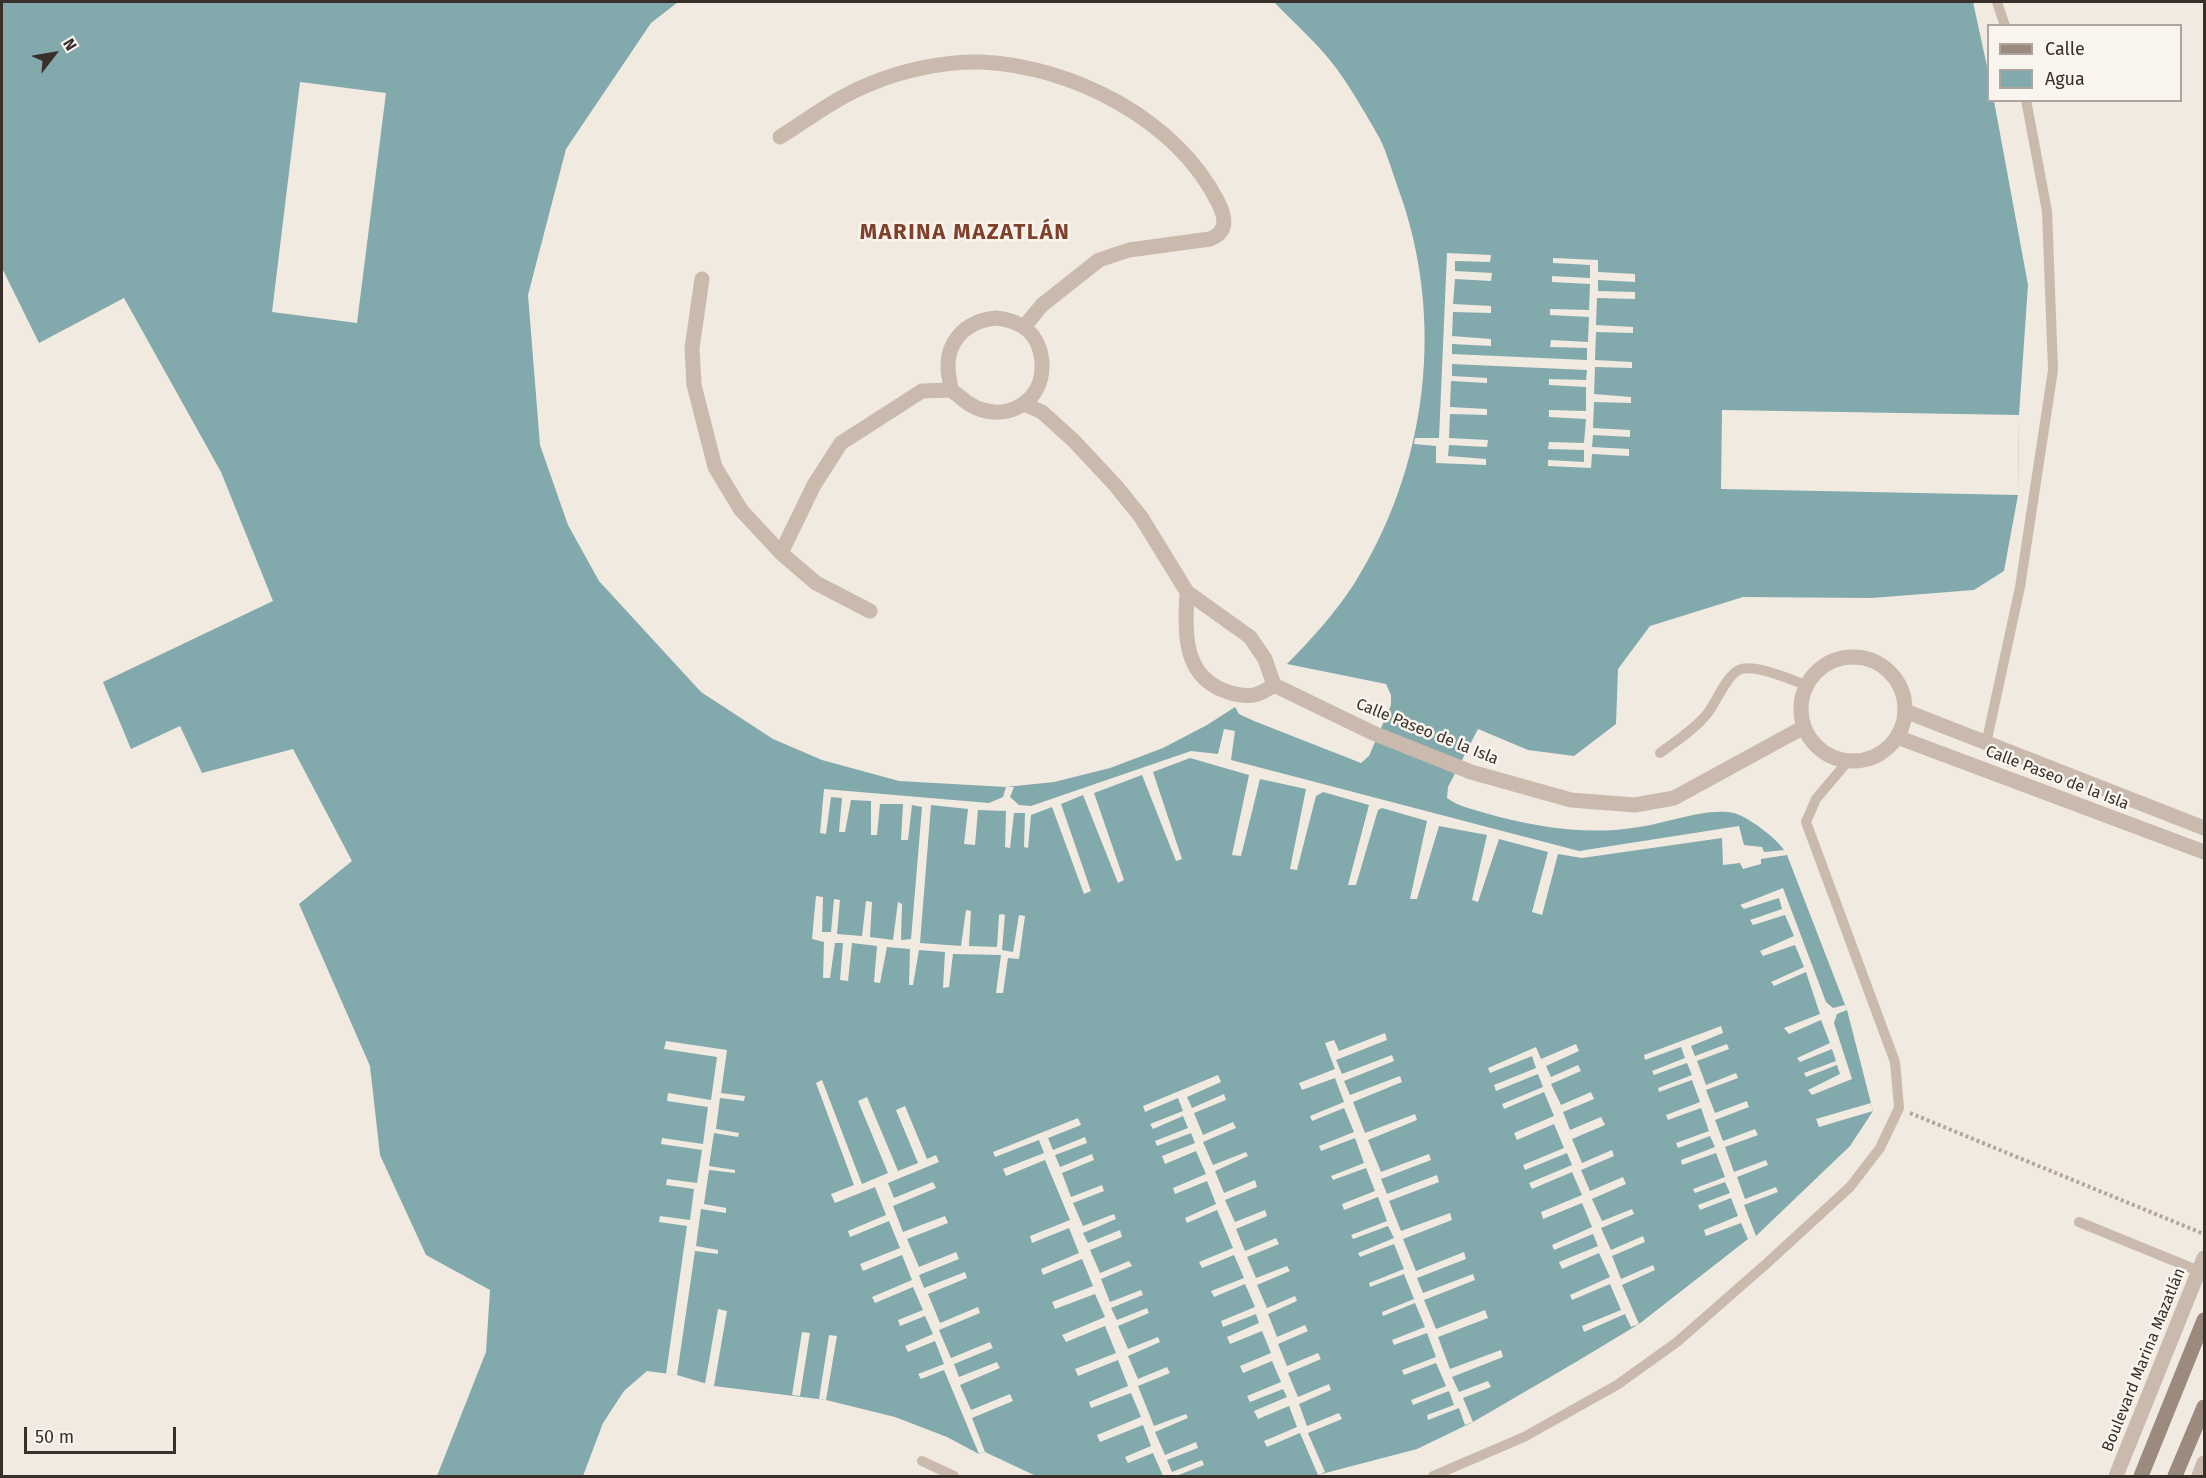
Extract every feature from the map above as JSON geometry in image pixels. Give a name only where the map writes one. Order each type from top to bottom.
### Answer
[{"type":"main road","points":[[2141,1476],[2205,1320]]},
{"type":"main road","points":[[2175,1476],[2205,1407]]},
{"type":"street","points":[[780,137],[835,100],[870,83],[907,72],[945,65],[981,62],[1031,69],[1081,83],[1124,106],[1163,134],[1191,162],[1216,198],[1224,214],[1224,226],[1218,236],[1129,250],[1100,260],[1041,305],[1024,327]]},
{"type":"street","points":[[702,279],[692,348],[694,385],[715,467],[741,510],[781,553],[816,583],[870,611]]},
{"type":"street","points":[[996,318],[1009,320],[1024,327],[1038,345],[1042,357],[1039,383],[1033,394],[1024,404],[1011,411],[981,411],[967,404],[952,390],[947,367],[948,354],[953,342],[961,332],[977,321],[996,318]]},
{"type":"street","points":[[781,553],[814,485],[841,442],[922,392],[952,390]]},
{"type":"street","points":[[1024,404],[1042,412],[1074,441],[1116,486],[1141,518],[1187,592],[1250,637],[1265,659],[1274,685],[1262,693],[1245,697],[1218,689],[1201,676],[1187,647],[1185,624],[1187,592]]},
{"type":"street","points":[[1853,657],[1869,660],[1884,668],[1896,680],[1903,695],[1905,711],[1903,724],[1897,737],[1888,748],[1876,756],[1848,761],[1822,751],[1811,740],[1804,727],[1801,711],[1806,686],[1822,667],[1837,659],[1853,657]]},
{"type":"street","name":"Calle Paseo de la Isla","points":[[1274,685],[1373,733],[1471,772],[1571,800],[1635,806],[1674,798],[1804,727]]},
{"type":"street","name":"Calle Paseo de la Isla","points":[[1905,711],[2205,828]]},
{"type":"street","name":"Calle Paseo de la Isla","points":[[1897,737],[2205,852]]},
{"type":"street","name":"Boulevard Marina Mazatlán","points":[[2116,1476],[2202,1264]]},
{"type":"street","points":[[2199,1476],[2205,1463]]},
{"type":"lane","points":[[1997,2],[2004,24]]},
{"type":"lane","points":[[1986,744],[2020,587],[2053,370],[2047,211],[2026,102]]},
{"type":"lane","points":[[1660,753],[1694,728],[1739,670],[1749,668],[1765,671],[1806,686]]},
{"type":"lane","points":[[1433,1476],[1456,1468],[1534,1431],[1617,1385],[1677,1342],[1850,1187],[1880,1148],[1899,1108],[1895,1062],[1806,822],[1816,799],[1848,761]]},
{"type":"lane","points":[[2079,1222],[2202,1264]]},
{"type":"lane","points":[[922,1461],[954,1476]]},
{"type":"path","points":[[1899,1108],[2205,1234]]},
{"type":"water","points":[[2,2],[678,2],[651,23],[566,149],[528,295],[540,445],[568,525],[599,581],[701,692],[773,739],[822,760],[899,781],[1006,787],[1054,782],[1110,768],[1163,748],[1235,707],[1239,714],[1254,721],[1361,763],[1369,756],[1391,705],[1391,695],[1386,684],[1287,664],[1323,626],[1354,584],[1379,539],[1399,491],[1413,442],[1422,391],[1425,340],[1422,288],[1413,238],[1379,137],[1333,64],[1274,2],[1973,2],[1987,66],[1987,102],[1994,102],[2028,285],[2019,415],[2018,495],[2004,571],[1974,590],[1871,598],[1743,597],[1650,626],[1618,669],[1616,724],[1574,756],[1528,750],[1478,729],[1448,787],[1447,798],[1465,807],[1504,818],[1561,829],[1620,830],[1712,812],[1734,813],[1748,819],[1779,844],[1787,855],[1847,1010],[1873,1111],[1850,1146],[1756,1236],[1748,1239],[1639,1324],[1473,1422],[1417,1449],[1314,1476],[1036,1476],[985,1452],[979,1454],[947,1437],[895,1417],[826,1400],[714,1386],[677,1375],[647,1371],[624,1391],[603,1423],[583,1476],[437,1476],[486,1352],[490,1290],[426,1255],[380,1155],[370,1066],[299,904],[352,861],[293,749],[202,773],[180,726],[131,749],[103,682],[273,601],[221,472],[124,298],[39,343],[2,268]]},
{"type":"pier","points":[[300,82],[386,93],[357,323],[272,312]]},
{"type":"pier","points":[[1447,253],[1491,255],[1490,262],[1455,261],[1455,271],[1492,273],[1491,281],[1455,279],[1453,304],[1491,306],[1491,313],[1453,312],[1452,336],[1491,339],[1491,346],[1452,344],[1452,354],[1587,360],[1587,348],[1550,347],[1551,340],[1588,342],[1589,317],[1550,315],[1550,309],[1589,310],[1590,284],[1552,282],[1552,276],[1590,278],[1590,265],[1553,263],[1553,258],[1598,260],[1598,272],[1635,274],[1635,282],[1598,280],[1598,291],[1635,292],[1635,299],[1597,298],[1596,325],[1633,327],[1633,333],[1596,332],[1595,360],[1632,362],[1632,368],[1595,367],[1594,394],[1631,397],[1631,403],[1594,402],[1593,428],[1630,430],[1630,437],[1593,435],[1592,447],[1629,449],[1629,456],[1592,454],[1591,468],[1548,466],[1548,460],[1584,462],[1584,450],[1548,449],[1549,442],[1584,443],[1586,419],[1549,417],[1549,410],[1586,411],[1586,387],[1549,385],[1549,379],[1586,380],[1587,370],[1452,364],[1452,376],[1487,378],[1487,383],[1451,381],[1450,407],[1487,409],[1487,415],[1450,414],[1449,438],[1488,440],[1487,447],[1449,445],[1448,456],[1486,459],[1486,465],[1436,463],[1436,446],[1414,444],[1415,438],[1439,438]]},
{"type":"pier","points":[[1722,410],[2019,415],[2018,495],[1721,489]]},
{"type":"pier","points":[[1224,729],[1235,731],[1231,760],[1579,851],[1739,826],[1744,845],[1762,847],[1764,852],[1785,850],[1787,855],[1761,859],[1761,864],[1743,869],[1740,863],[1723,865],[1722,838],[1582,858],[1558,854],[1542,915],[1532,912],[1548,852],[1499,839],[1478,902],[1472,900],[1487,835],[1439,826],[1417,899],[1410,899],[1427,821],[1382,808],[1378,810],[1356,885],[1348,885],[1369,805],[1323,792],[1316,796],[1297,870],[1290,869],[1306,789],[1260,779],[1241,856],[1232,855],[1249,775],[1190,758],[1153,772],[1182,859],[1176,861],[1142,775],[1094,793],[1124,880],[1118,883],[1083,795],[1061,804],[1091,891],[1084,894],[1052,807],[1031,815],[1028,848],[1024,847],[1025,813],[1014,813],[1010,848],[1005,847],[1006,811],[978,810],[975,845],[964,844],[968,809],[931,805],[920,943],[961,946],[966,910],[971,911],[969,946],[997,947],[999,915],[1002,914],[1005,915],[1002,950],[1013,952],[1019,915],[1025,916],[1019,959],[1008,958],[1003,993],[996,993],[1001,955],[953,954],[949,987],[943,988],[945,952],[919,950],[913,985],[909,985],[910,949],[887,947],[880,983],[874,982],[877,946],[852,943],[848,981],[840,980],[843,943],[835,943],[830,978],[823,978],[824,942],[812,939],[816,896],[823,897],[822,932],[831,932],[834,899],[840,900],[837,934],[862,936],[866,901],[872,902],[870,937],[893,940],[898,902],[902,904],[901,940],[911,939],[922,807],[912,805],[908,840],[901,840],[903,804],[880,804],[877,835],[871,835],[871,801],[851,800],[845,832],[839,832],[842,798],[831,797],[826,834],[820,833],[824,789],[989,803],[1003,797],[1006,787],[1014,787],[1010,797],[1019,805],[1031,806],[1191,751],[1218,754]]},
{"type":"pier","points":[[1783,888],[1826,1002],[1833,1008],[1845,1005],[1847,1010],[1837,1014],[1834,1023],[1852,1079],[1812,1095],[1808,1090],[1840,1074],[1837,1065],[1806,1077],[1804,1073],[1836,1061],[1832,1049],[1800,1062],[1797,1058],[1830,1043],[1821,1020],[1789,1034],[1784,1028],[1820,1014],[1806,972],[1774,986],[1771,982],[1804,967],[1795,945],[1763,956],[1760,951],[1794,936],[1785,915],[1753,925],[1750,920],[1782,909],[1779,898],[1744,909],[1740,905]]},
{"type":"pier","points":[[1721,1026],[1723,1033],[1691,1046],[1695,1056],[1727,1044],[1729,1049],[1697,1061],[1706,1085],[1736,1073],[1738,1078],[1706,1090],[1715,1113],[1747,1101],[1749,1107],[1715,1120],[1723,1141],[1755,1129],[1758,1135],[1725,1147],[1734,1172],[1766,1160],[1768,1165],[1737,1177],[1745,1199],[1776,1187],[1778,1192],[1744,1205],[1756,1236],[1748,1239],[1741,1223],[1706,1236],[1704,1230],[1738,1216],[1731,1198],[1700,1210],[1698,1205],[1730,1193],[1725,1182],[1695,1193],[1693,1189],[1725,1177],[1716,1153],[1682,1165],[1681,1160],[1715,1147],[1710,1136],[1678,1148],[1676,1143],[1709,1131],[1701,1108],[1668,1120],[1666,1115],[1700,1102],[1692,1080],[1659,1092],[1658,1088],[1692,1075],[1687,1063],[1654,1075],[1652,1071],[1685,1058],[1681,1047],[1645,1060],[1644,1055]]},
{"type":"pier","points":[[1385,1033],[1387,1040],[1336,1060],[1342,1074],[1392,1055],[1394,1061],[1344,1081],[1350,1095],[1400,1076],[1402,1082],[1353,1102],[1365,1133],[1415,1114],[1417,1120],[1368,1140],[1381,1172],[1429,1154],[1431,1160],[1381,1179],[1387,1194],[1437,1175],[1439,1182],[1389,1201],[1401,1231],[1450,1213],[1452,1220],[1403,1239],[1416,1271],[1464,1252],[1466,1259],[1417,1278],[1423,1293],[1473,1274],[1475,1280],[1424,1300],[1436,1329],[1485,1310],[1488,1318],[1438,1337],[1450,1369],[1501,1350],[1503,1357],[1452,1377],[1459,1392],[1488,1381],[1491,1387],[1463,1398],[1473,1422],[1465,1425],[1459,1408],[1428,1420],[1427,1415],[1454,1405],[1449,1391],[1413,1405],[1411,1400],[1446,1386],[1436,1363],[1404,1375],[1402,1370],[1436,1357],[1427,1333],[1394,1345],[1392,1340],[1425,1327],[1415,1303],[1383,1316],[1382,1312],[1414,1299],[1404,1274],[1370,1287],[1369,1283],[1404,1269],[1394,1244],[1360,1257],[1358,1253],[1394,1238],[1388,1226],[1353,1239],[1351,1235],[1387,1221],[1378,1197],[1344,1210],[1342,1204],[1375,1191],[1366,1168],[1333,1180],[1331,1176],[1364,1163],[1355,1138],[1321,1151],[1319,1146],[1354,1132],[1344,1108],[1312,1121],[1310,1116],[1344,1102],[1335,1078],[1302,1090],[1299,1083],[1335,1069],[1325,1043],[1334,1040],[1339,1051]]},
{"type":"pier","points":[[666,1041],[727,1050],[721,1093],[745,1096],[744,1101],[720,1098],[716,1129],[739,1133],[738,1137],[714,1133],[709,1166],[735,1170],[735,1173],[709,1170],[704,1204],[726,1208],[726,1213],[701,1209],[696,1246],[718,1250],[718,1254],[695,1251],[677,1375],[666,1374],[687,1226],[659,1222],[660,1216],[690,1220],[694,1189],[666,1185],[667,1179],[697,1183],[702,1150],[661,1144],[662,1138],[703,1144],[708,1107],[667,1101],[668,1093],[711,1100],[717,1057],[664,1049]]},
{"type":"pier","points":[[1576,1044],[1579,1051],[1546,1066],[1551,1077],[1578,1065],[1581,1071],[1551,1084],[1561,1105],[1591,1092],[1594,1099],[1563,1112],[1570,1130],[1601,1117],[1605,1125],[1572,1139],[1582,1163],[1612,1150],[1614,1156],[1581,1170],[1590,1191],[1623,1177],[1626,1184],[1592,1199],[1602,1221],[1632,1209],[1634,1214],[1601,1228],[1611,1250],[1643,1236],[1645,1242],[1612,1256],[1621,1279],[1653,1265],[1655,1270],[1622,1285],[1639,1324],[1631,1327],[1625,1314],[1584,1332],[1582,1326],[1621,1310],[1610,1284],[1572,1300],[1570,1295],[1610,1277],[1599,1253],[1562,1269],[1559,1262],[1598,1246],[1593,1234],[1554,1250],[1552,1245],[1592,1227],[1582,1203],[1543,1219],[1541,1212],[1582,1195],[1572,1172],[1532,1189],[1529,1183],[1572,1165],[1567,1153],[1525,1170],[1523,1165],[1564,1148],[1554,1124],[1517,1140],[1514,1133],[1554,1116],[1544,1092],[1504,1109],[1502,1104],[1543,1087],[1538,1074],[1496,1091],[1494,1085],[1536,1068],[1532,1056],[1490,1073],[1488,1068],[1536,1047],[1541,1059]]},
{"type":"pier","points":[[1218,1075],[1221,1082],[1187,1097],[1192,1108],[1224,1094],[1226,1100],[1194,1113],[1203,1135],[1233,1122],[1236,1128],[1203,1142],[1213,1165],[1246,1152],[1248,1156],[1215,1171],[1224,1193],[1255,1180],[1257,1187],[1225,1200],[1235,1222],[1265,1210],[1267,1216],[1236,1229],[1245,1251],[1276,1238],[1279,1244],[1247,1257],[1256,1278],[1287,1266],[1290,1271],[1257,1285],[1267,1308],[1295,1296],[1297,1301],[1268,1314],[1277,1337],[1305,1325],[1308,1331],[1278,1344],[1287,1366],[1318,1353],[1321,1359],[1288,1373],[1298,1397],[1329,1384],[1331,1390],[1299,1404],[1307,1426],[1339,1413],[1342,1419],[1308,1433],[1325,1472],[1318,1475],[1300,1433],[1267,1447],[1264,1441],[1297,1427],[1289,1406],[1258,1419],[1254,1411],[1287,1397],[1283,1389],[1250,1402],[1247,1396],[1281,1382],[1272,1361],[1243,1373],[1240,1366],[1271,1353],[1262,1331],[1230,1344],[1227,1337],[1259,1323],[1256,1314],[1223,1327],[1221,1321],[1255,1307],[1245,1284],[1214,1297],[1211,1291],[1244,1278],[1234,1255],[1202,1268],[1199,1262],[1233,1248],[1217,1210],[1187,1223],[1185,1218],[1216,1204],[1207,1181],[1175,1194],[1173,1188],[1206,1174],[1196,1151],[1165,1164],[1162,1156],[1195,1143],[1191,1133],[1157,1146],[1155,1141],[1188,1128],[1183,1116],[1153,1129],[1150,1124],[1183,1111],[1178,1098],[1145,1112],[1143,1106]]},
{"type":"pier","points":[[822,1080],[862,1184],[888,1173],[858,1101],[867,1097],[898,1171],[918,1163],[896,1110],[905,1106],[927,1159],[936,1155],[939,1162],[888,1183],[894,1198],[933,1182],[936,1188],[893,1206],[903,1232],[945,1216],[948,1223],[907,1239],[919,1267],[956,1252],[959,1259],[919,1275],[924,1288],[965,1272],[967,1278],[928,1294],[940,1323],[978,1307],[980,1313],[939,1330],[951,1358],[990,1342],[993,1348],[954,1364],[959,1377],[997,1362],[1000,1368],[960,1385],[971,1410],[1010,1394],[1013,1401],[972,1418],[985,1452],[979,1454],[944,1370],[921,1379],[918,1374],[944,1364],[935,1341],[908,1352],[905,1346],[933,1334],[925,1316],[900,1326],[898,1320],[923,1310],[913,1287],[875,1303],[872,1297],[912,1280],[902,1255],[863,1271],[860,1264],[900,1248],[889,1221],[850,1237],[848,1231],[886,1215],[875,1187],[835,1203],[831,1194],[854,1185],[816,1083]]},
{"type":"pier","points":[[1871,1103],[1873,1111],[1819,1127],[1816,1119]]},
{"type":"pier","points":[[1078,1118],[1081,1125],[1048,1138],[1053,1150],[1085,1137],[1087,1143],[1055,1155],[1060,1167],[1092,1154],[1094,1160],[1062,1173],[1071,1197],[1102,1185],[1104,1191],[1073,1203],[1083,1226],[1114,1214],[1116,1219],[1083,1233],[1088,1243],[1120,1230],[1122,1237],[1090,1250],[1100,1273],[1129,1261],[1132,1266],[1101,1279],[1110,1302],[1141,1290],[1143,1295],[1111,1308],[1117,1320],[1147,1308],[1149,1313],[1118,1326],[1128,1349],[1158,1337],[1160,1342],[1128,1356],[1138,1379],[1167,1367],[1170,1373],[1138,1386],[1154,1426],[1186,1414],[1188,1418],[1155,1432],[1165,1455],[1196,1442],[1198,1448],[1167,1460],[1172,1472],[1202,1460],[1204,1465],[1176,1476],[1163,1476],[1153,1453],[1128,1463],[1125,1457],[1151,1446],[1143,1425],[1100,1442],[1097,1435],[1141,1417],[1131,1393],[1091,1408],[1089,1402],[1128,1386],[1118,1360],[1078,1376],[1075,1369],[1116,1353],[1105,1326],[1066,1342],[1062,1335],[1105,1317],[1095,1294],[1055,1309],[1052,1302],[1093,1286],[1082,1259],[1043,1275],[1041,1269],[1079,1253],[1069,1228],[1032,1243],[1030,1236],[1070,1220],[1045,1160],[1006,1176],[1003,1169],[1044,1153],[1039,1140],[995,1157],[993,1152]]},
{"type":"pier","points":[[718,1309],[727,1311],[714,1386],[705,1384]]},
{"type":"pier","points":[[802,1332],[810,1333],[800,1396],[792,1395]]},
{"type":"pier","points":[[829,1335],[837,1336],[826,1400],[819,1399]]},
{"type":"district","name":"MARINA MAZATLÁN","points":[[965,233]]}]
